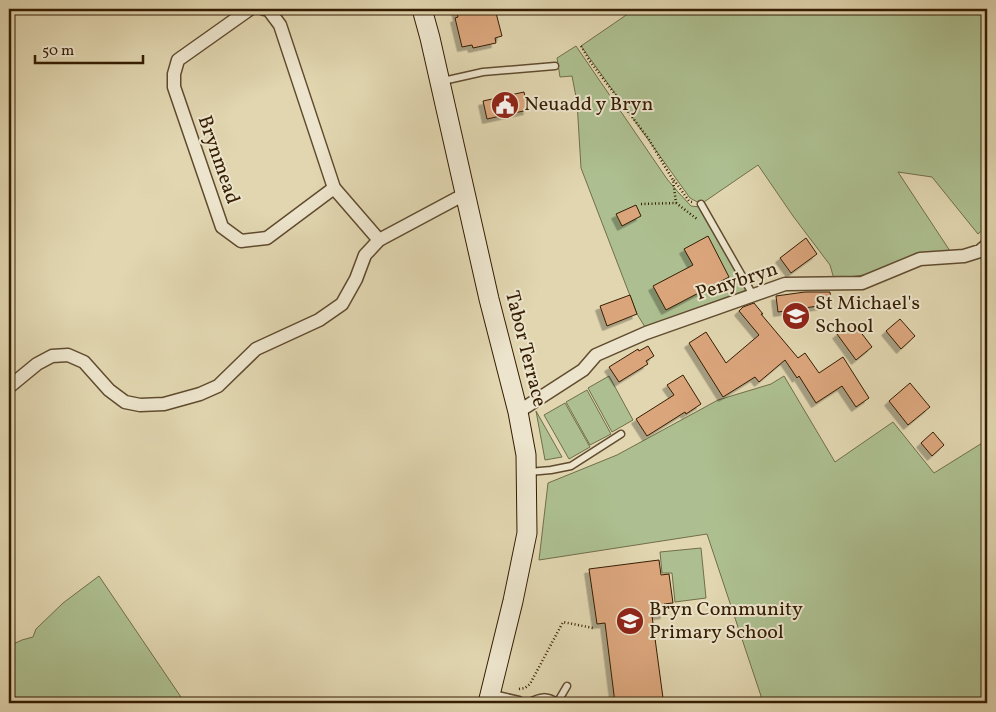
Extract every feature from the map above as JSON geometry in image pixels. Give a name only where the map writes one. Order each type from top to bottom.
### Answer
[{"type":"main road","name":"Tabor Terrace","points":[[422,9],[489,299],[518,412],[526,455],[527,533],[513,601],[489,699]]},
{"type":"street","name":"Brynmead","points":[[250,9],[178,60],[174,74],[174,87],[222,227],[241,241],[267,238],[334,188]]},
{"type":"street","points":[[264,9],[268,9],[280,25],[334,188],[379,240]]},
{"type":"street","points":[[9,387],[37,364],[52,356],[68,354],[84,362],[109,390],[124,402],[140,405],[164,404],[200,394],[218,386],[256,349],[319,320],[342,304],[356,279],[365,255],[379,240],[465,194]]},
{"type":"street","name":"Penybryn","points":[[518,412],[583,370],[596,355],[646,333],[785,284],[862,283],[920,259],[964,256],[980,251],[987,245]]},
{"type":"lane","points":[[440,82],[483,72],[555,66]]},
{"type":"lane","points":[[701,204],[753,295]]},
{"type":"lane","points":[[526,472],[571,466],[621,434]]},
{"type":"lane","points":[[528,703],[538,698],[551,698],[557,703],[567,686]]},
{"type":"lane","points":[[489,699],[519,700],[522,703]]},
{"type":"path","points":[[581,46],[589,60],[648,138],[673,180],[690,201],[701,204]]},
{"type":"path","points":[[673,180],[676,202]]},
{"type":"path","points":[[642,204],[676,202],[698,220]]},
{"type":"path","points":[[517,689],[525,688],[530,684],[563,622],[593,628]]},
{"type":"green space","points":[[635,9],[987,9],[987,20],[983,26],[987,32],[987,226],[978,234],[932,177],[898,172],[950,251],[908,257],[878,273],[834,279],[830,265],[758,165],[701,204],[690,198],[581,46]]},
{"type":"green space","points":[[576,46],[667,179],[691,206],[700,207],[746,290],[645,327],[637,314],[581,168],[577,102],[572,76],[560,77],[557,58]]},
{"type":"green space","points":[[609,376],[633,420],[612,432],[588,388]]},
{"type":"green space","points":[[784,376],[835,462],[893,422],[934,473],[987,440],[987,703],[762,703],[707,534],[539,560],[548,483],[617,455],[718,400],[771,384]]},
{"type":"green space","points":[[587,390],[611,434],[590,445],[566,402]]},
{"type":"green space","points":[[565,403],[590,447],[569,459],[544,415]]},
{"type":"green space","points":[[536,411],[562,457],[545,460]]},
{"type":"green space","points":[[701,548],[706,598],[675,602],[672,573],[662,573],[660,552]]},
{"type":"green space","points":[[99,576],[185,703],[9,703],[9,646],[33,637],[36,629],[63,603]]},
{"type":"building","points":[[456,9],[495,9],[502,36],[495,38],[496,43],[473,48],[472,45],[462,47],[455,18],[458,17]]},
{"type":"building","name":"Neuadd y Bryn","points":[[524,92],[528,110],[487,119],[483,101]]},
{"type":"building","points":[[636,205],[641,216],[622,226],[616,214]]},
{"type":"building","points":[[708,236],[729,277],[666,310],[653,286],[693,265],[684,249]]},
{"type":"building","points":[[806,238],[817,254],[791,273],[780,258]]},
{"type":"building","points":[[805,292],[830,292],[831,304],[778,312],[776,296]]},
{"type":"building","points":[[630,295],[637,314],[607,326],[600,306]]},
{"type":"building","points":[[754,303],[798,358],[805,353],[819,373],[843,357],[869,398],[856,407],[842,386],[816,403],[799,376],[797,378],[785,360],[759,382],[755,377],[723,397],[689,343],[706,332],[726,363],[759,335],[739,311],[743,307]]},
{"type":"building","points":[[900,319],[915,336],[901,349],[886,331]]},
{"type":"building","points":[[853,322],[872,347],[856,360],[837,334]]},
{"type":"building","points":[[648,346],[654,356],[646,361],[648,364],[619,382],[609,367],[638,349],[639,351]]},
{"type":"building","points":[[683,375],[701,404],[647,436],[636,419],[674,395],[667,385]]},
{"type":"building","points":[[910,383],[930,407],[908,425],[889,401]]},
{"type":"building","points":[[933,432],[944,445],[932,456],[921,443]]},
{"type":"building","points":[[659,560],[661,575],[669,574],[673,603],[664,604],[665,614],[652,616],[663,698],[615,703],[605,623],[597,624],[589,569]]},
{"type":"place","name":"Neuadd y Bryn","points":[[505,105]]},
{"type":"place","name":"St Michael's School","points":[[796,316]]},
{"type":"place","name":"Bryn Community Primary School","points":[[630,621]]}]
